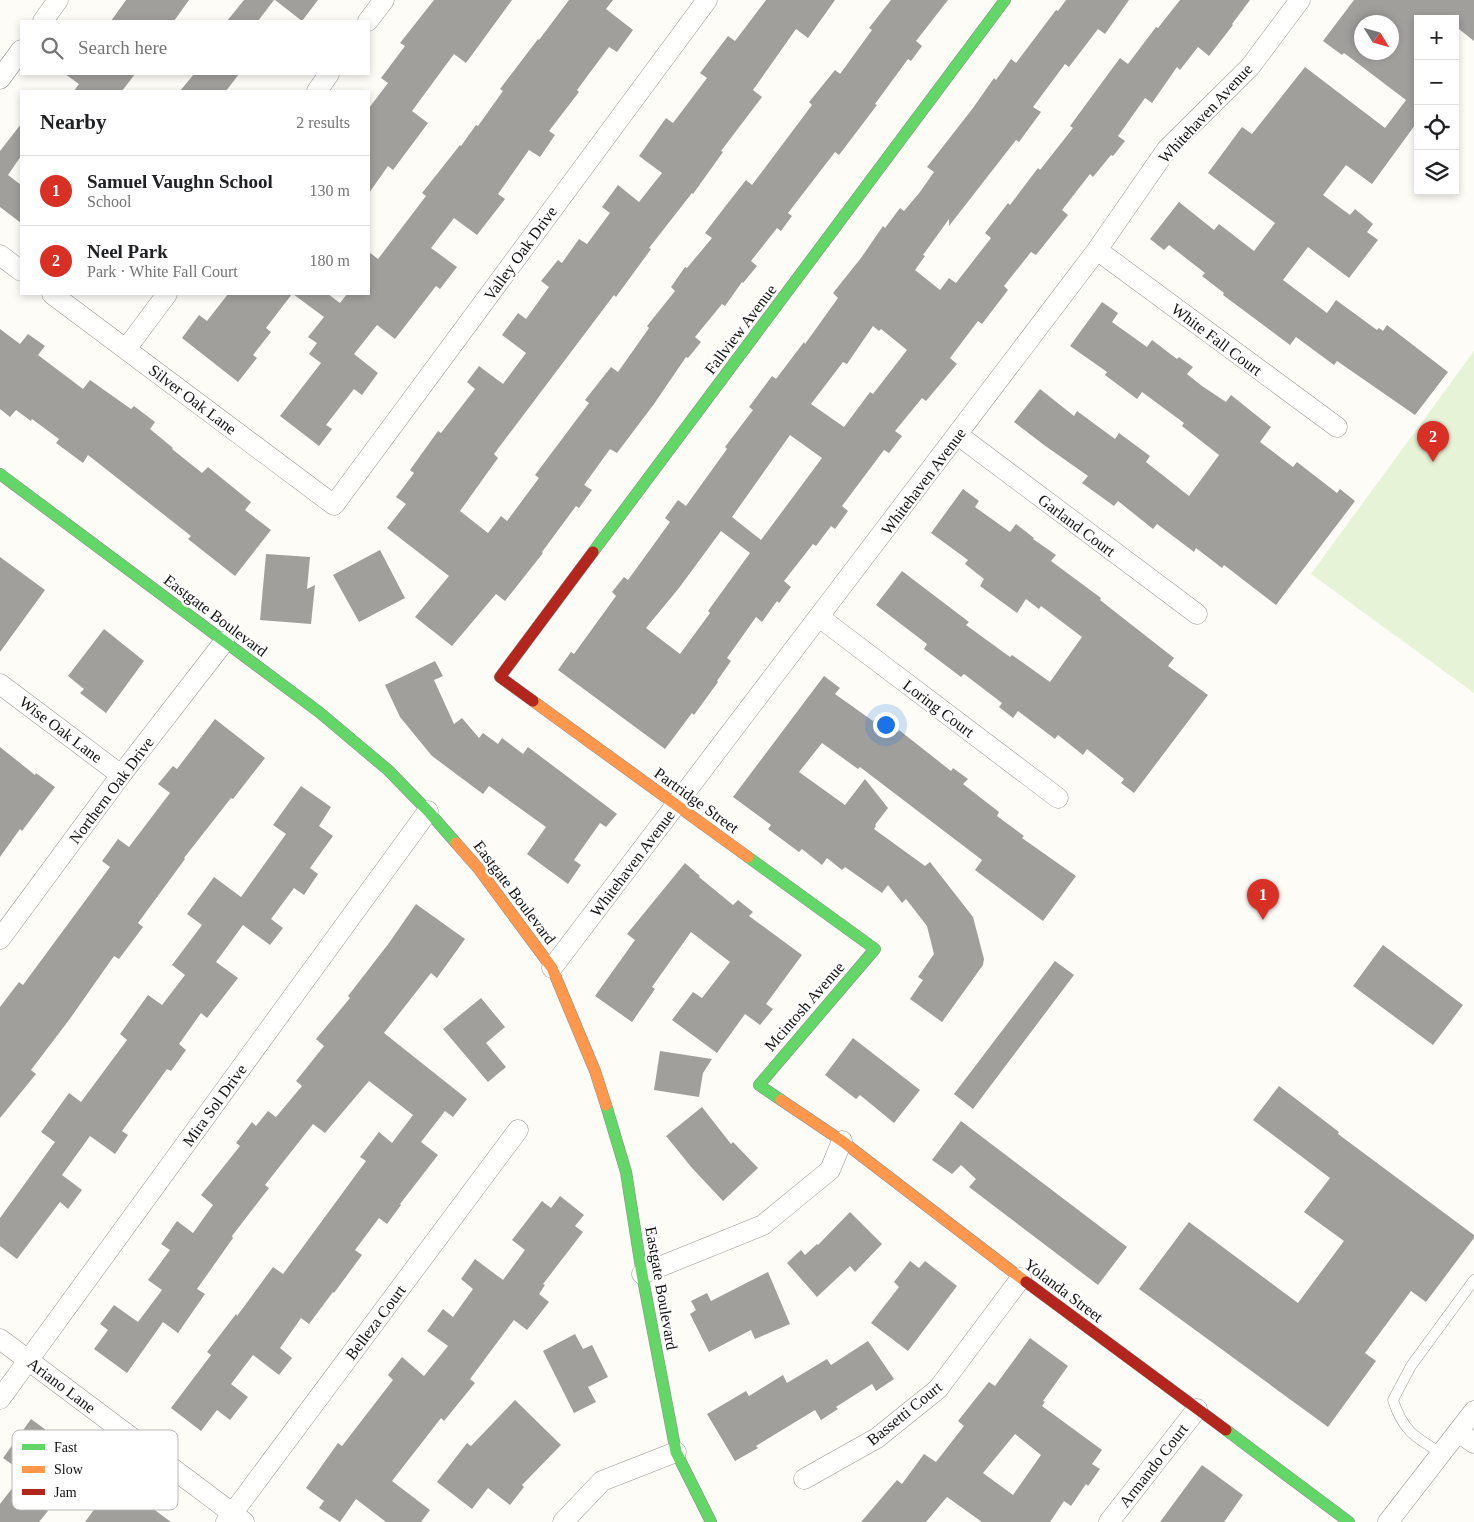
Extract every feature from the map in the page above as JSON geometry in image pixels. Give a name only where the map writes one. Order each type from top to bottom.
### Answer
[{"type":"street","points":[[44,20],[58,0]]},
{"type":"street","points":[[369,20],[384,0]]},
{"type":"street","name":"Valley Oak Drive","points":[[334,505],[707,0]]},
{"type":"street","name":"Fallview Avenue","points":[[500,677],[1005,0]]},
{"type":"street","name":"Whitehaven Avenue","points":[[552,968],[1098,250],[1167,149],[1250,67],[1300,0]]},
{"type":"street","points":[[0,78],[20,51]]},
{"type":"street","points":[[317,90],[329,75]]},
{"type":"street","name":"White Fall Court","points":[[1098,250],[1337,428]]},
{"type":"street","points":[[0,255],[20,270]]},
{"type":"street","name":"Silver Oak Lane","points":[[53,295],[334,505]]},
{"type":"street","points":[[126,349],[166,295]]},
{"type":"street","name":"Garland Court","points":[[958,435],[1197,614]]},
{"type":"street","name":"Eastgate Boulevard","points":[[0,474],[340,728],[388,770],[428,811],[478,868],[552,968],[595,1070],[626,1172],[642,1274],[676,1452],[711,1522]]},
{"type":"street","name":"Loring Court","points":[[819,617],[1058,798]]},
{"type":"street","name":"Northern Oak Drive","points":[[0,939],[121,775],[224,642]]},
{"type":"street","name":"Partridge Street","points":[[500,677],[874,950]]},
{"type":"street","name":"Wise Oak Lane","points":[[0,684],[121,775]]},
{"type":"street","name":"Mira Sol Drive","points":[[0,1399],[428,811]]},
{"type":"street","name":"Mcintosh Avenue","points":[[758,1084],[874,950]]},
{"type":"street","name":"Yolanda Street","points":[[758,1084],[842,1141],[1021,1278],[1349,1522]]},
{"type":"street","name":"Belleza Court","points":[[234,1519],[518,1130]]},
{"type":"street","points":[[642,1274],[763,1225],[830,1170],[842,1141]]},
{"type":"street","name":"Bassetti Court","points":[[804,1479],[877,1438],[938,1390],[1021,1278]]},
{"type":"street","name":"Ariano Lane","points":[[0,1339],[119,1430]]},
{"type":"street","name":"Armando Court","points":[[1109,1522],[1197,1409]]},
{"type":"street","points":[[1388,1522],[1441,1453],[1466,1437],[1474,1411]]},
{"type":"street","points":[[563,1522],[602,1481],[676,1452]]},
{"type":"street","name":"Ariano Lane","points":[[178,1476],[234,1519]]},
{"type":"lane","points":[[1441,1453],[1413,1435],[1398,1416],[1393,1400],[1411,1366],[1474,1280]]},
{"type":"green space","points":[[1474,351],[1474,693],[1311,574]]},
{"type":"building","points":[[126,0],[189,0],[175,20],[112,20]]},
{"type":"building","points":[[244,0],[274,0],[259,20],[228,20]]},
{"type":"building","points":[[275,0],[318,0],[303,20]]},
{"type":"building","points":[[434,0],[512,0],[466,63],[454,54],[412,111],[428,123],[393,170],[388,166],[370,192],[370,107],[388,83],[381,78],[405,46],[400,43]]},
{"type":"building","points":[[569,0],[613,0],[606,9],[633,30],[617,52],[609,47],[577,90],[579,92],[549,131],[555,135],[540,157],[529,150],[498,194],[505,199],[477,235],[454,218],[431,248],[457,267],[440,289],[436,286],[395,339],[377,325],[354,354],[378,373],[362,395],[354,389],[326,425],[332,429],[319,446],[280,416],[321,363],[309,354],[317,343],[308,337],[324,317],[294,295],[329,295],[340,303],[346,295],[370,295],[370,253],[378,259],[426,196],[422,193],[476,125],[478,126],[503,91],[500,89]]},
{"type":"building","points":[[766,0],[835,0],[808,38],[796,29],[753,90],[762,97],[721,151],[723,152],[693,194],[649,248],[651,249],[616,297],[614,295],[494,454],[498,458],[460,511],[488,533],[501,516],[507,521],[539,478],[535,475],[589,403],[585,400],[611,367],[618,372],[649,328],[647,326],[675,291],[671,287],[685,267],[687,268],[712,238],[705,233],[746,180],[752,185],[812,105],[809,102],[835,70],[840,74],[872,30],[869,28],[891,0],[948,0],[916,41],[922,46],[911,61],[908,59],[875,104],[877,105],[839,155],[835,152],[788,213],[792,216],[781,231],[777,228],[751,261],[757,266],[742,282],[725,306],[722,304],[695,337],[701,342],[688,358],[686,357],[617,453],[610,449],[584,485],[592,490],[579,508],[576,506],[543,553],[505,601],[496,594],[452,646],[415,617],[449,576],[387,528],[406,504],[396,497],[414,473],[410,470],[438,431],[441,433],[475,389],[467,382],[479,366],[503,384],[526,353],[502,335],[518,313],[526,319],[549,287],[541,281],[558,260],[562,263],[579,239],[587,244],[610,213],[602,207],[618,185],[639,202],[662,173],[639,156],[666,118],[673,123],[707,78],[700,73],[728,36],[735,41]]},
{"type":"building","points":[[1066,0],[1129,0],[1105,34],[1098,29],[1069,67],[1065,64],[1033,107],[1041,112],[1019,142],[1016,140],[949,226],[949,219],[923,255],[925,256],[915,270],[940,290],[949,278],[956,283],[991,238],[985,233],[1008,203],[1010,205],[1038,168],[1040,170],[1073,128],[1070,126],[1120,58],[1128,64],[1156,27],[1158,28],[1180,0],[1250,0],[1209,56],[1198,47],[1180,70],[1177,67],[1152,103],[1145,98],[1118,136],[1125,141],[1093,177],[1090,174],[1062,210],[1068,215],[1036,255],[1031,252],[1004,286],[1008,290],[982,324],[978,321],[950,358],[957,364],[926,401],[922,398],[895,431],[902,436],[889,453],[884,450],[842,506],[848,511],[835,529],[831,526],[816,546],[813,544],[784,581],[791,587],[779,603],[777,601],[762,622],[756,617],[727,658],[731,661],[718,682],[694,715],[692,713],[665,749],[558,670],[571,652],[574,654],[616,596],[612,592],[624,577],[628,580],[670,522],[665,518],[678,500],[686,506],[727,449],[725,447],[753,410],[749,407],[772,376],[776,379],[804,342],[805,344],[838,298],[833,293],[861,258],[883,226],[885,228],[900,208],[904,211],[920,192],[934,172],[927,167],[994,78],[996,80],[1011,59],[1016,63],[1056,10],[1058,11]],"holes":[[[873,326],[879,331],[881,329],[907,350],[873,394],[870,392],[844,427],[811,404],[843,362],[847,364]],[[790,435],[822,458],[761,540],[732,517]],[[721,531],[750,553],[680,654],[646,628],[679,588]]]},
{"type":"building","points":[[1354,0],[1474,0],[1474,41],[1459,29],[1459,15],[1414,15],[1414,126],[1372,184],[1346,165],[1323,195],[1350,215],[1355,209],[1373,224],[1367,232],[1378,240],[1349,278],[1308,247],[1283,280],[1327,313],[1336,300],[1377,330],[1379,328],[1383,331],[1387,325],[1448,372],[1415,415],[1337,361],[1334,365],[1296,337],[1290,345],[1223,295],[1224,293],[1202,276],[1205,273],[1169,245],[1164,250],[1150,239],[1179,202],[1214,230],[1219,224],[1254,251],[1275,223],[1208,173],[1242,127],[1252,134],[1305,67],[1385,128],[1406,100],[1344,53],[1342,55],[1323,41]]},
{"type":"building","points":[[66,75],[134,75],[123,90],[75,90],[79,84]]},
{"type":"building","points":[[193,75],[238,75],[227,90],[181,90]]},
{"type":"building","points":[[20,125],[20,157],[8,175],[20,184],[20,222],[0,207],[0,151]]},
{"type":"building","points":[[227,295],[291,295],[266,328],[271,332],[253,355],[257,358],[238,382],[182,338],[199,315],[207,321]]},
{"type":"building","points":[[1102,302],[1118,313],[1112,322],[1147,347],[1152,340],[1177,359],[1179,357],[1193,367],[1187,374],[1202,386],[1226,402],[1231,395],[1271,427],[1260,442],[1293,467],[1297,462],[1337,493],[1340,489],[1355,501],[1276,605],[1224,565],[1222,568],[1196,548],[1194,552],[1157,524],[1153,529],[1118,501],[1114,506],[1082,483],[1088,476],[1014,422],[1040,389],[1074,416],[1077,411],[1115,439],[1119,433],[1150,456],[1146,462],[1189,496],[1214,462],[1219,455],[1182,426],[1184,423],[1142,392],[1137,399],[1105,375],[1107,372],[1070,346]]},
{"type":"building","points":[[0,329],[20,344],[28,334],[45,346],[38,355],[83,389],[90,380],[131,409],[134,406],[155,422],[150,429],[172,449],[202,473],[208,467],[251,502],[245,510],[271,530],[235,576],[188,539],[191,536],[88,455],[83,463],[56,443],[59,439],[32,419],[31,421],[16,410],[10,417],[0,409]]},
{"type":"building","points":[[963,489],[979,501],[975,507],[1010,532],[1016,524],[1056,555],[1051,561],[1101,598],[1100,600],[1174,658],[1168,666],[1208,695],[1134,793],[1121,783],[1124,779],[1087,749],[1083,755],[1058,735],[1055,739],[1018,711],[1013,718],[999,707],[1002,703],[964,674],[961,677],[924,649],[927,644],[876,605],[902,571],[969,622],[966,625],[1010,657],[1012,655],[1050,682],[1082,637],[1041,606],[1039,609],[1026,599],[1017,613],[980,586],[984,579],[965,564],[968,560],[931,533]]},
{"type":"building","points":[[380,550],[405,598],[359,622],[333,575]]},
{"type":"building","points":[[266,554],[310,557],[307,589],[315,585],[311,624],[260,620]]},
{"type":"building","points":[[0,557],[45,590],[0,652]]},
{"type":"building","points":[[104,629],[144,661],[106,713],[80,693],[84,689],[68,676]]},
{"type":"building","points":[[435,661],[443,676],[434,680],[454,724],[462,718],[479,738],[483,733],[498,744],[502,738],[523,754],[528,747],[617,814],[606,827],[600,823],[574,860],[581,865],[568,884],[527,854],[546,827],[489,786],[483,794],[432,756],[400,717],[385,685]]},
{"type":"building","points":[[824,676],[840,688],[835,694],[873,721],[876,717],[898,732],[899,730],[951,771],[953,768],[968,779],[963,784],[999,812],[997,816],[1024,836],[1022,838],[1076,876],[1043,921],[975,870],[982,860],[860,767],[858,769],[822,743],[799,772],[845,805],[865,779],[888,808],[874,829],[925,866],[930,862],[973,917],[984,959],[983,965],[942,1022],[910,999],[923,980],[918,977],[934,954],[927,926],[906,899],[902,903],[888,885],[882,893],[845,867],[842,870],[827,858],[822,865],[802,849],[799,852],[768,829],[771,825],[733,797]]},
{"type":"building","points":[[215,719],[265,758],[184,858],[138,923],[143,927],[119,959],[114,956],[31,1070],[36,1074],[0,1118],[0,1007],[19,982],[23,985],[110,867],[102,861],[118,839],[129,847],[170,793],[158,784],[173,766],[177,769]]},
{"type":"building","points":[[0,747],[35,775],[36,773],[55,787],[22,831],[20,829],[0,857]]},
{"type":"building","points":[[301,786],[331,807],[319,826],[333,836],[310,868],[318,874],[304,895],[294,888],[271,919],[283,928],[270,945],[243,925],[216,962],[238,978],[207,1018],[201,1013],[179,1044],[186,1050],[171,1071],[167,1069],[122,1131],[128,1135],[115,1154],[90,1136],[62,1175],[82,1190],[68,1209],[60,1202],[17,1259],[0,1246],[0,1218],[55,1142],[41,1132],[69,1093],[81,1102],[127,1040],[120,1034],[148,995],[162,1005],[185,975],[172,965],[202,925],[187,914],[214,877],[241,897],[286,834],[273,825]]},
{"type":"building","points":[[685,863],[733,905],[738,900],[753,912],[749,916],[802,955],[766,1004],[773,1009],[760,1025],[745,1014],[717,1053],[672,1020],[693,992],[702,998],[730,962],[691,932],[652,987],[655,989],[632,1022],[595,996],[635,940],[627,934]]},
{"type":"building","points":[[416,904],[465,939],[437,978],[431,973],[384,1033],[467,1099],[453,1117],[445,1111],[421,1142],[438,1155],[387,1224],[379,1218],[355,1250],[362,1255],[334,1293],[309,1324],[301,1318],[280,1348],[292,1358],[279,1375],[253,1355],[231,1384],[248,1397],[230,1420],[217,1410],[201,1431],[171,1408],[211,1355],[207,1352],[236,1314],[237,1316],[273,1267],[283,1274],[366,1161],[360,1157],[379,1132],[392,1143],[413,1115],[369,1081],[325,1133],[313,1124],[265,1185],[269,1188],[232,1236],[233,1238],[197,1289],[205,1294],[178,1333],[163,1322],[127,1373],[94,1349],[108,1330],[100,1324],[114,1305],[138,1322],[162,1290],[148,1280],[170,1250],[161,1244],[177,1221],[193,1233],[213,1205],[201,1195],[240,1146],[236,1143],[252,1122],[256,1126],[268,1111],[276,1117],[302,1086],[296,1081],[324,1046],[316,1039],[350,998],[348,996]]},
{"type":"building","points":[[1383,945],[1463,1005],[1433,1045],[1353,986]]},
{"type":"building","points":[[1055,961],[1074,975],[973,1109],[954,1094]]},
{"type":"building","points":[[481,998],[505,1027],[486,1043],[506,1067],[488,1082],[443,1029]]},
{"type":"building","points":[[853,1038],[920,1090],[894,1123],[860,1095],[856,1099],[825,1075]]},
{"type":"building","points":[[660,1051],[712,1059],[703,1073],[699,1097],[654,1090]]},
{"type":"building","points":[[1279,1086],[1339,1132],[1338,1134],[1474,1235],[1474,1238],[1426,1302],[1411,1291],[1365,1353],[1376,1361],[1328,1427],[1139,1289],[1189,1222],[1298,1303],[1344,1241],[1304,1212],[1330,1178],[1253,1120]]},
{"type":"building","points":[[702,1107],[731,1144],[733,1142],[758,1168],[723,1201],[692,1168],[666,1136]]},
{"type":"building","points":[[961,1121],[1127,1247],[1098,1285],[969,1187],[976,1179],[961,1165],[952,1174],[932,1160]]},
{"type":"building","points":[[560,1196],[584,1215],[575,1226],[583,1232],[543,1284],[545,1285],[539,1294],[549,1302],[527,1330],[514,1320],[470,1379],[475,1383],[444,1421],[441,1418],[392,1481],[430,1510],[421,1522],[386,1522],[356,1499],[340,1522],[319,1508],[324,1501],[306,1488],[338,1443],[342,1446],[393,1380],[388,1375],[402,1357],[424,1376],[448,1346],[427,1331],[443,1309],[453,1317],[473,1289],[461,1279],[475,1259],[503,1280],[525,1250],[512,1240],[542,1201],[551,1208]]},
{"type":"building","points":[[850,1212],[882,1244],[855,1272],[850,1266],[817,1297],[787,1263],[801,1250],[805,1255],[818,1245]]},
{"type":"building","points":[[910,1261],[919,1268],[925,1261],[957,1286],[908,1351],[871,1323],[899,1287],[894,1282]]},
{"type":"building","points":[[768,1272],[790,1324],[755,1339],[751,1330],[709,1352],[690,1314],[696,1310],[691,1301],[707,1293],[711,1301]]},
{"type":"building","points":[[575,1334],[583,1349],[592,1345],[608,1377],[588,1387],[596,1402],[574,1413],[543,1351]]},
{"type":"building","points":[[1030,1338],[1068,1366],[1043,1401],[1045,1402],[1042,1406],[1102,1450],[1092,1464],[1100,1469],[1088,1486],[1086,1484],[1071,1506],[1064,1501],[1050,1522],[982,1522],[947,1497],[926,1522],[861,1522],[897,1480],[902,1484],[924,1454],[936,1462],[964,1426],[958,1421],[989,1382],[995,1386]],"holes":[[[1015,1434],[1041,1455],[1013,1495],[983,1473]]]},
{"type":"building","points":[[868,1341],[894,1379],[876,1391],[872,1384],[836,1407],[838,1409],[821,1420],[815,1410],[735,1461],[707,1414],[746,1391],[749,1396],[783,1375],[787,1383],[827,1359],[831,1365]]},
{"type":"building","points":[[515,1400],[561,1445],[522,1485],[524,1487],[510,1505],[488,1488],[472,1509],[437,1482],[467,1443],[471,1446]]},
{"type":"building","points":[[31,1419],[46,1430],[23,1430]]},
{"type":"building","points":[[12,1445],[12,1464],[3,1458]]},
{"type":"building","points":[[1202,1465],[1243,1495],[1224,1522],[1160,1522]]},
{"type":"building","points":[[12,1488],[12,1510],[48,1511],[39,1522],[0,1522],[0,1504]]},
{"type":"building","points":[[94,1510],[155,1510],[171,1522],[85,1522]]},
{"type":"traffic: fast","points":[[593,552],[1005,0]]},
{"type":"traffic: fast","points":[[0,474],[319,712],[388,770],[456,843]]},
{"type":"traffic: fast","points":[[748,857],[875,949],[759,1085],[781,1100]]},
{"type":"traffic: fast","points":[[606,1105],[626,1172],[642,1274],[676,1452],[711,1522]]},
{"type":"traffic: fast","points":[[1226,1430],[1349,1522]]},
{"type":"traffic: slow","points":[[533,701],[748,857]]},
{"type":"traffic: slow","points":[[456,843],[478,868],[552,968],[595,1071],[606,1105]]},
{"type":"traffic: slow","points":[[781,1100],[842,1141],[1026,1282]]},
{"type":"traffic: jam","points":[[533,701],[500,677],[593,552]]},
{"type":"traffic: jam","points":[[1026,1282],[1226,1430]]},
{"type":"place","name":"Neel Park","points":[[1433,462]]},
{"type":"place","name":"Samuel Vaughn School","points":[[1263,920]]}]
